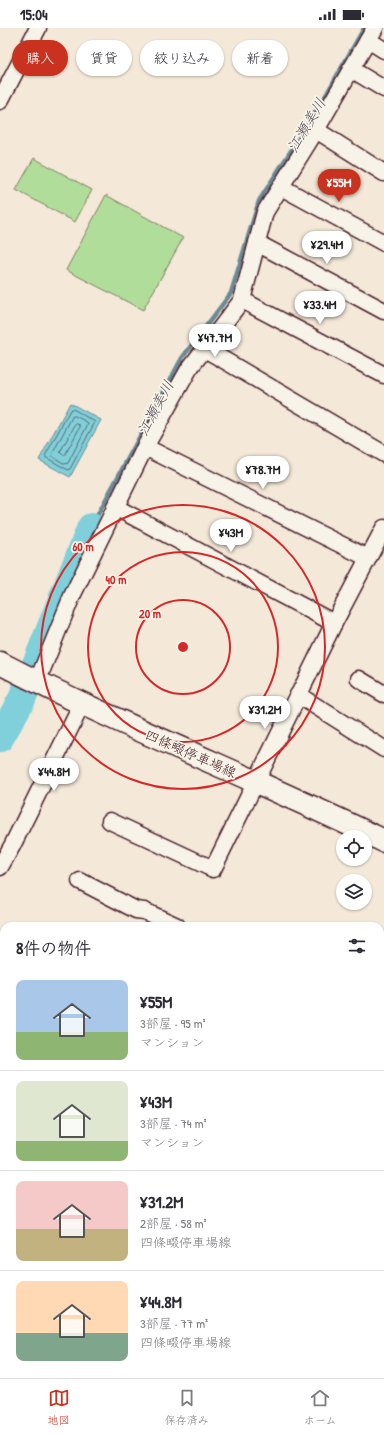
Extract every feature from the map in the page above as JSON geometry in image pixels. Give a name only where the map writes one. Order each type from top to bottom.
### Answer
[{"type":"main road","name":"四條畷停車場線","points":[[0,663],[82,704],[256,781],[384,841]]},
{"type":"street","points":[[0,101],[5,81],[38,28]]},
{"type":"street","points":[[32,679],[145,447],[189,369],[242,300],[265,212],[316,130],[371,34],[384,50]]},
{"type":"street","points":[[351,69],[384,89]]},
{"type":"street","points":[[316,130],[384,173]]},
{"type":"street","points":[[281,187],[384,243]]},
{"type":"street","points":[[257,243],[384,311]]},
{"type":"street","points":[[242,300],[384,375]]},
{"type":"street","points":[[205,349],[384,454]]},
{"type":"street","points":[[145,447],[368,558]]},
{"type":"street","points":[[115,507],[334,623]]},
{"type":"street","points":[[110,822],[213,869],[334,623],[384,528]]},
{"type":"street","points":[[360,679],[384,694]]},
{"type":"street","points":[[298,695],[384,749]]},
{"type":"street","points":[[0,866],[12,846],[82,704]]},
{"type":"street","points":[[80,882],[136,910],[144,911],[168,922]]},
{"type":"green space","points":[[34,158],[92,190],[75,222],[16,190]]},
{"type":"green space","points":[[106,195],[183,238],[143,310],[66,270]]},
{"type":"water","points":[[70,403],[101,420],[70,477],[39,460]]},
{"type":"waterway","name":"江瀬美川","points":[[91,527],[182,358],[231,293],[259,201],[322,102],[364,28]]},
{"type":"waterway","name":"江瀬美川","points":[[0,738],[22,699],[91,527]]}]
